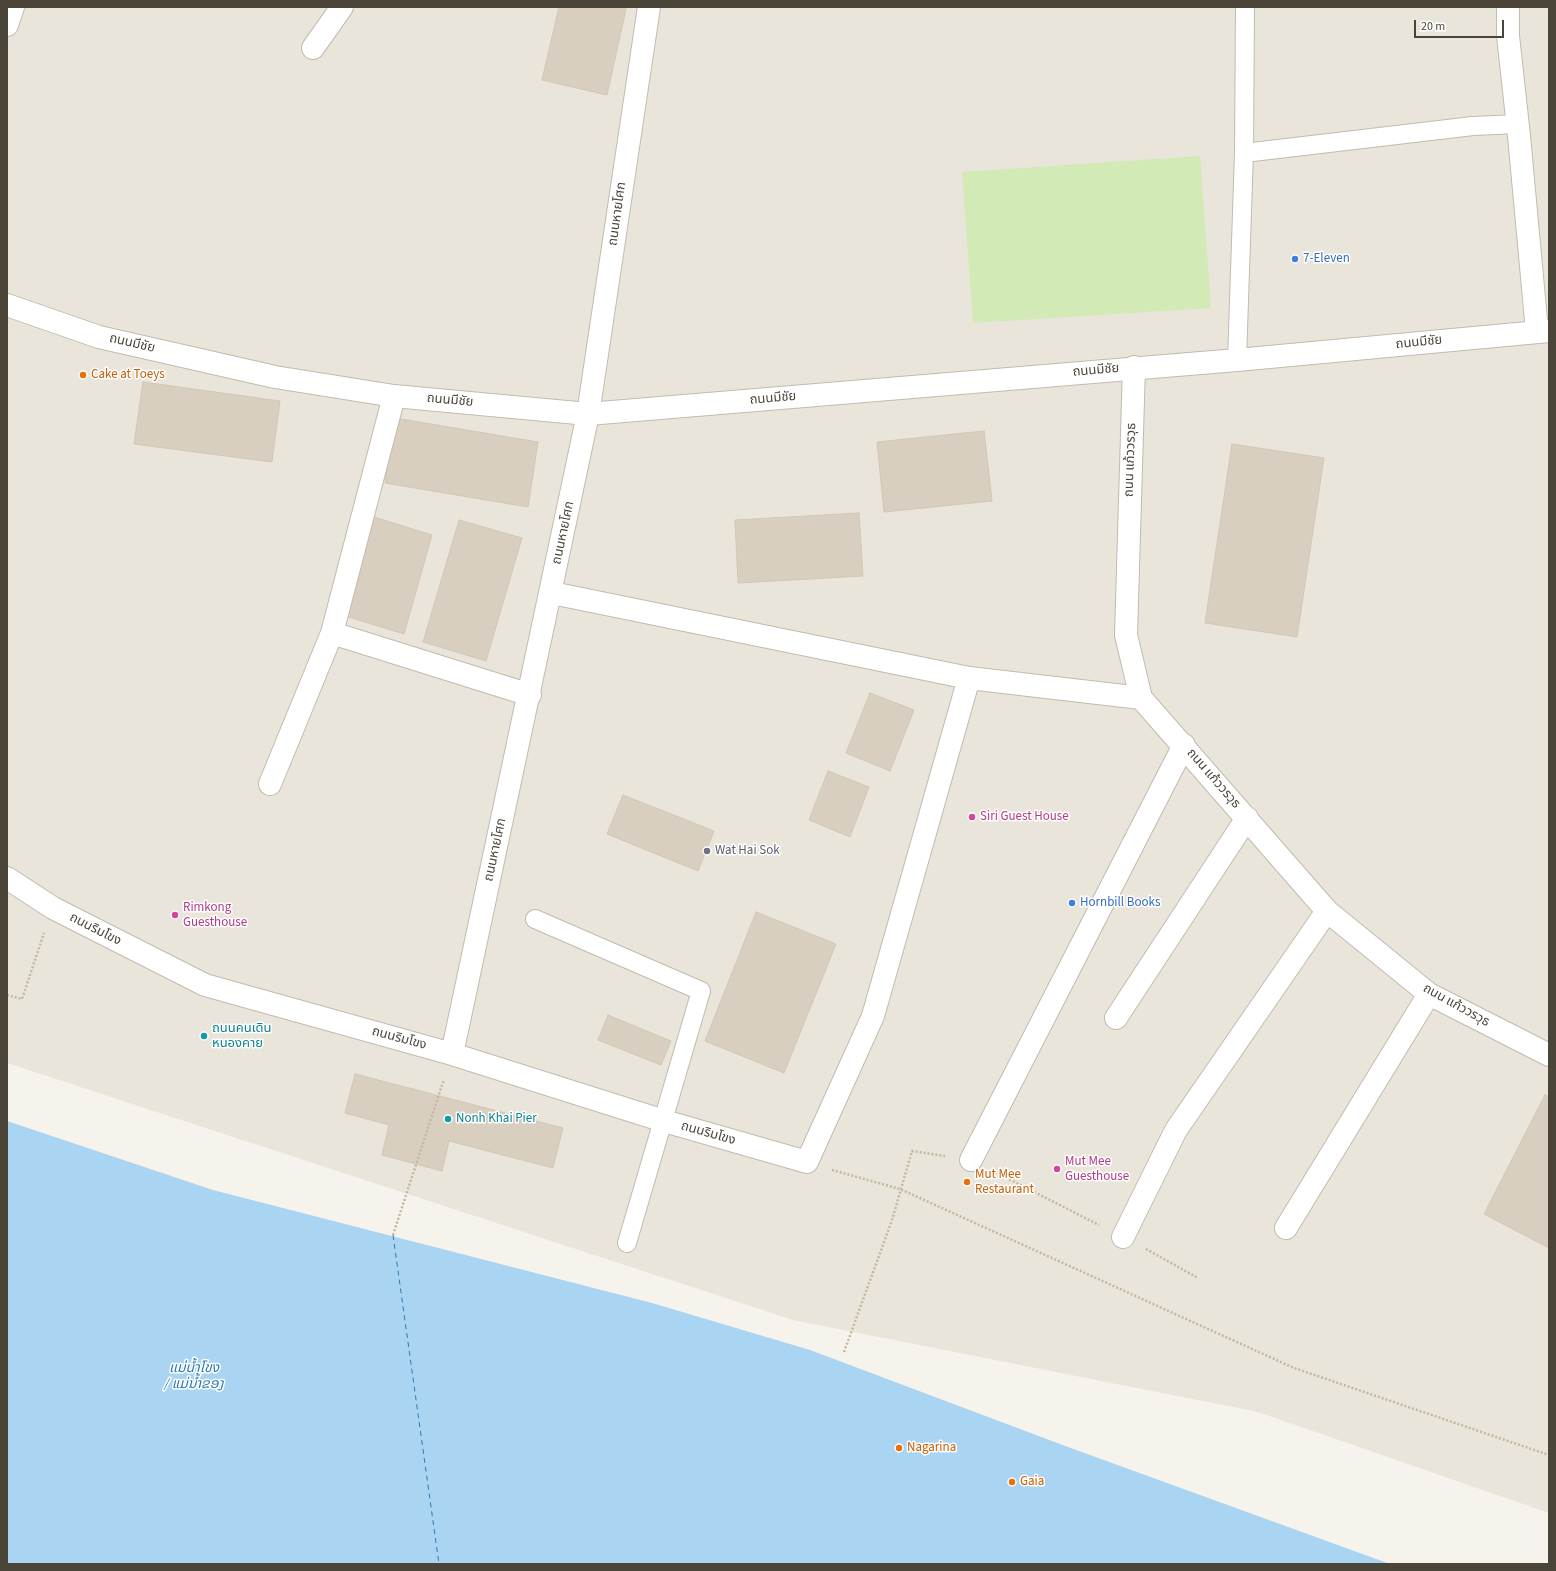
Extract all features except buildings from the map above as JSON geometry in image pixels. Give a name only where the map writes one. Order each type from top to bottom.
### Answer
[{"type":"street","points":[[7,25],[13,7]]},
{"type":"street","points":[[313,48],[342,7]]},
{"type":"street","name":"ถนนหายโศก","points":[[452,1054],[552,593],[588,414],[649,7]]},
{"type":"street","points":[[1508,7],[1508,36],[1543,331]]},
{"type":"street","name":"ถนนมีชัย","points":[[7,305],[99,337],[275,377],[394,396],[588,414],[1237,360],[1543,331]]},
{"type":"street","name":"ถนน แก้ววรวุธ","points":[[1134,368],[1126,635],[1141,698],[1184,745],[1327,911],[1429,994],[1549,1055]]},
{"type":"street","points":[[270,784],[332,633],[394,396]]},
{"type":"street","points":[[552,593],[969,678],[1141,698]]},
{"type":"street","points":[[332,633],[530,695]]},
{"type":"street","points":[[807,1162],[873,1016],[969,678]]},
{"type":"street","points":[[971,1160],[1184,745]]},
{"type":"street","points":[[1116,1018],[1247,818]]},
{"type":"street","name":"ถนนริมโขง","points":[[7,878],[53,908],[205,985],[452,1054],[664,1121],[807,1162]]},
{"type":"street","points":[[1124,1237],[1176,1130],[1327,911]]},
{"type":"street","points":[[1286,1228],[1429,994]]},
{"type":"lane","points":[[1237,360],[1244,153],[1245,7]]},
{"type":"lane","points":[[1244,153],[1474,126],[1518,124]]},
{"type":"lane","points":[[535,919],[701,991],[627,1243]]},
{"type":"path","points":[[7,995],[22,999],[53,908]]},
{"type":"path","points":[[393,1235],[452,1054]]},
{"type":"path","points":[[844,1352],[892,1220],[912,1151],[971,1160],[1124,1237],[1198,1278]]},
{"type":"path","points":[[807,1162],[900,1189],[1294,1368],[1549,1455]]},
{"type":"shaded area","points":[[7,7],[1549,7],[1549,1513],[1258,1412],[793,1320],[7,1063]]},
{"type":"green space","points":[[1200,156],[1211,308],[973,323],[962,172]]},
{"type":"water","name":"แม่น้ำโขง / ແມ່ນ້ຳຂອງ","points":[[7,1121],[213,1190],[652,1303],[810,1350],[1068,1447],[1390,1564],[7,1564]]},
{"type":"ferry route","points":[[393,1235],[439,1564]]},
{"type":"place","name":"7-Eleven","points":[[1295,259]]},
{"type":"place","name":"Cake at Toeys","points":[[83,375]]},
{"type":"place","name":"Siri Guest House","points":[[972,817]]},
{"type":"place","name":"Wat Hai Sok","points":[[707,851]]},
{"type":"place","name":"Hornbill Books","points":[[1072,903]]},
{"type":"place","name":"Rimkong Guesthouse","points":[[175,915]]},
{"type":"place","name":"ถนนคนเดิน หนองคาย","points":[[204,1036]]},
{"type":"place","name":"Nonh Khai Pier","points":[[448,1119]]},
{"type":"place","name":"Mut Mee Guesthouse","points":[[1057,1169]]},
{"type":"place","name":"Mut Mee Restaurant","points":[[967,1182]]},
{"type":"place","name":"Nagarina","points":[[899,1448]]},
{"type":"place","name":"Gaia","points":[[1012,1482]]}]
